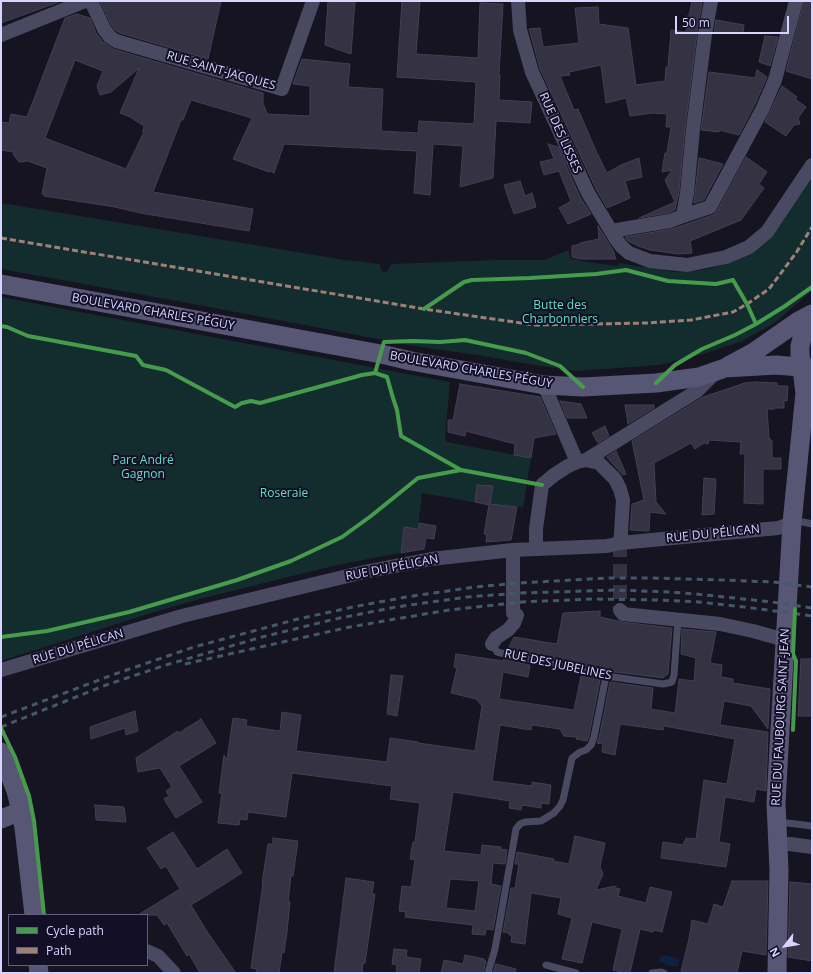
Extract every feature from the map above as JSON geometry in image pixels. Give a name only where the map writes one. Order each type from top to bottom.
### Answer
[{"type":"main road","name":"BOULEVARD CHARLES PÉGUY","points":[[1,284],[544,385],[583,387],[656,383],[700,377],[720,370],[776,365],[807,367]]},
{"type":"main road","points":[[720,370],[754,352],[812,314]]},
{"type":"main road","name":"RUE DU FAUBOURG SAINT-JEAN","points":[[778,973],[779,870],[776,803],[792,523],[807,367],[800,354],[800,346],[804,331],[812,320]]},
{"type":"main road","points":[[1,752],[14,786],[21,811],[34,914]]},
{"type":"main road","points":[[1,819],[21,811]]},
{"type":"street","name":"RUE SAINT-JACQUES","points":[[91,1],[104,30],[116,41],[282,89],[313,1]]},
{"type":"street","name":"RUE DES LISSES","points":[[518,1],[520,30],[532,72],[588,193],[622,247],[630,253],[650,261],[687,265],[726,257],[749,247],[767,232],[812,165]]},
{"type":"street","points":[[683,216],[687,193],[693,129],[705,34],[711,1]]},
{"type":"street","points":[[611,231],[670,220],[710,207],[762,110],[775,80],[796,1]]},
{"type":"street","points":[[1,34],[79,2]]},
{"type":"street","points":[[536,548],[536,528],[542,485],[568,466],[582,461],[697,391],[720,370]]},
{"type":"street","points":[[544,385],[582,461]]},
{"type":"street","points":[[582,461],[599,463],[615,479],[620,489],[623,500],[620,543]]},
{"type":"street","name":"RUE DU PÉLICAN","points":[[1,670],[182,616],[356,573],[431,559],[536,548],[607,546],[620,543],[778,528],[792,523]]},
{"type":"street","name":"RUE DES JUBELINES","points":[[492,644],[496,638],[508,630],[514,623],[517,615],[513,613],[513,550]]},
{"type":"street","points":[[620,610],[623,614],[720,624],[785,640]]},
{"type":"street","points":[[778,844],[812,847]]},
{"type":"street","points":[[148,951],[158,956],[174,973]]},
{"type":"lane","points":[[792,523],[803,522],[812,524]]},
{"type":"lane","name":"RUE DES JUBELINES","points":[[492,644],[497,652],[501,653],[606,676],[663,684],[672,682],[674,675],[678,619]]},
{"type":"lane","points":[[488,973],[495,949],[516,829],[520,824],[525,822],[541,821],[554,813],[560,806],[563,800],[572,758],[580,752],[586,750],[591,745],[594,737],[606,676]]},
{"type":"lane","points":[[777,822],[812,826]]},
{"type":"lane","points":[[546,965],[576,973]]},
{"type":"lane","points":[[652,973],[664,973]]},
{"type":"green space","name":"Butte des Charbonniers","points":[[812,169],[812,291],[773,324],[742,341],[700,355],[659,365],[576,371],[420,347],[1,269],[1,203],[345,260],[380,264],[381,270],[384,272],[387,271],[391,264],[497,260],[544,260],[569,250],[570,258],[580,261],[616,266],[621,263],[674,272],[693,271],[723,265],[741,256]]},
{"type":"green space","name":"Parc André Gagnon","points":[[1,297],[450,382],[445,438],[447,442],[531,458],[523,508],[517,506],[490,505],[422,493],[418,529],[404,527],[401,553],[342,564],[200,599],[1,661]]},
{"type":"water","points":[[661,955],[678,959],[678,966],[671,966],[659,961]]},
{"type":"building","points":[[1,1],[59,1],[59,2],[1,23]]},
{"type":"building","points":[[100,1],[221,1],[208,59],[116,31],[111,25]]},
{"type":"building","points":[[328,1],[355,1],[351,54],[325,45]]},
{"type":"building","points":[[402,1],[420,1],[416,54],[478,58],[480,3],[503,4],[499,100],[532,102],[530,123],[496,121],[493,178],[460,187],[463,146],[433,144],[430,195],[414,193],[417,151],[284,144],[274,173],[233,159],[252,118],[191,100],[183,120],[181,120],[153,192],[253,209],[249,231],[44,196],[44,194],[42,194],[47,168],[28,161],[19,162],[13,154],[14,152],[1,150],[1,122],[9,123],[11,114],[27,117],[65,18],[77,14],[90,18],[96,33],[103,42],[113,49],[263,93],[263,103],[267,114],[310,116],[310,86],[293,84],[302,59],[350,64],[348,87],[383,89],[381,131],[418,133],[419,121],[474,124],[476,82],[397,77]],"holes":[[[75,60],[103,71],[97,86],[100,95],[111,92],[139,68],[120,113],[130,117],[144,126],[144,132],[126,169],[45,138]]]},
{"type":"building","points":[[692,1],[701,1],[702,3],[685,128],[679,192],[675,210],[668,213],[639,218],[675,202],[665,180],[672,170],[662,172],[671,127],[666,127],[667,114],[653,113],[630,116],[626,98],[606,103],[601,65],[569,72],[570,75],[560,76],[574,110],[578,109],[607,173],[621,165],[639,158],[642,177],[625,181],[630,198],[607,208],[596,189],[540,69],[529,29],[540,28],[543,47],[579,43],[575,8],[598,7],[599,24],[628,28],[636,85],[665,81],[666,67],[668,67],[671,30],[686,32],[688,21],[686,21],[687,16],[689,16]]},
{"type":"building","points":[[804,1],[812,1],[812,79],[786,71]]},
{"type":"building","points":[[716,20],[744,25],[743,33],[714,32]]},
{"type":"building","points":[[765,36],[778,37],[770,66],[759,62]]},
{"type":"building","points":[[757,70],[767,77],[739,135],[719,130],[719,132],[701,130],[709,72],[755,78]]},
{"type":"building","points":[[782,86],[797,97],[795,99],[806,107],[798,118],[800,124],[794,125],[786,136],[765,122]]},
{"type":"building","points":[[548,144],[558,147],[580,197],[591,214],[568,224],[559,208],[571,201],[559,171],[544,175],[540,162],[554,159]]},
{"type":"building","points":[[746,157],[767,172],[759,184],[764,188],[741,220],[690,241],[692,253],[678,254],[650,250],[628,241],[625,237],[672,229],[713,215],[717,211]]},
{"type":"building","points":[[699,158],[723,164],[704,200],[694,203]]},
{"type":"building","points":[[520,181],[525,196],[532,193],[536,207],[514,214],[504,185]]},
{"type":"building","points":[[598,226],[613,250],[616,259],[580,259],[572,257],[572,246],[599,239]]},
{"type":"building","points":[[745,383],[777,383],[777,386],[788,386],[787,401],[784,400],[784,408],[767,409],[769,438],[772,441],[772,458],[781,458],[781,469],[763,469],[763,504],[744,503],[745,454],[740,454],[741,442],[709,440],[708,444],[704,443],[695,449],[691,443],[654,463],[656,502],[666,514],[650,512],[649,531],[630,530],[632,504],[644,500],[632,441],[703,397]]},
{"type":"building","points":[[460,384],[540,397],[556,434],[534,438],[531,458],[514,455],[515,444],[466,431],[465,436],[448,432],[448,420],[453,420]]},
{"type":"building","points":[[560,401],[581,404],[587,418],[567,418]]},
{"type":"building","points":[[625,405],[654,405],[654,408],[628,424]]},
{"type":"building","points":[[605,426],[609,436],[598,443],[592,433]]},
{"type":"building","points":[[616,451],[626,474],[623,475],[607,457]]},
{"type":"building","points":[[704,478],[716,479],[714,514],[702,515]]},
{"type":"building","points":[[477,485],[493,486],[490,504],[517,507],[511,540],[486,542],[487,535],[484,534],[489,505],[475,502]]},
{"type":"building","points":[[419,523],[436,526],[434,539],[426,538],[424,549],[401,553],[404,527],[418,529]]},
{"type":"building","points":[[600,611],[600,617],[622,622],[672,628],[668,674],[663,678],[607,671],[582,666],[583,664],[508,649],[514,637],[557,644],[563,613]]},
{"type":"building","points":[[682,629],[716,632],[710,663],[722,665],[721,677],[733,679],[733,683],[770,689],[768,729],[751,706],[724,701],[720,725],[768,732],[766,791],[756,789],[754,802],[725,797],[719,842],[730,844],[726,867],[661,858],[663,842],[683,845],[686,838],[696,839],[704,780],[727,784],[735,739],[664,726],[663,730],[620,724],[615,755],[602,752],[603,744],[597,743],[610,682],[653,688],[651,709],[675,713],[679,679],[694,681],[696,658],[681,654]]},
{"type":"building","points":[[456,654],[503,661],[504,659],[530,665],[528,677],[503,672],[499,699],[574,710],[581,676],[600,680],[587,741],[576,739],[577,737],[564,736],[560,729],[532,725],[531,730],[500,725],[492,781],[532,786],[532,782],[551,785],[549,804],[541,803],[541,808],[522,805],[521,810],[509,808],[510,801],[453,792],[444,851],[481,855],[482,845],[501,847],[501,849],[507,850],[505,864],[493,863],[491,884],[501,886],[493,930],[486,929],[485,935],[472,934],[473,925],[405,917],[406,912],[399,911],[402,886],[411,887],[415,860],[410,859],[413,842],[415,842],[420,803],[390,799],[392,786],[292,773],[286,817],[248,812],[247,820],[240,819],[239,825],[218,823],[222,792],[219,794],[224,755],[227,760],[233,718],[247,720],[246,726],[280,731],[282,712],[301,715],[296,751],[387,762],[390,738],[475,751],[482,706],[476,699],[451,693],[457,668],[454,667]],"holes":[[[450,879],[479,881],[475,911],[446,908]]]},
{"type":"building","points":[[801,659],[812,659],[812,716],[798,716]]},
{"type":"building","points":[[391,675],[403,676],[397,716],[387,714]]},
{"type":"building","points":[[135,711],[138,731],[126,735],[125,728],[91,739],[90,727]]},
{"type":"building","points":[[201,719],[216,743],[179,766],[202,802],[176,818],[164,799],[169,796],[166,791],[172,787],[160,768],[138,772],[136,758],[178,731],[179,733]]},
{"type":"building","points":[[95,805],[124,807],[126,822],[96,820]]},
{"type":"building","points":[[173,832],[197,869],[227,849],[242,873],[191,905],[208,933],[236,973],[200,973],[189,954],[187,956],[167,923],[164,925],[157,915],[140,914],[180,889],[166,866],[161,869],[147,848]]},
{"type":"building","points":[[575,836],[605,843],[600,867],[603,874],[596,890],[615,886],[616,888],[620,889],[618,896],[646,903],[650,887],[672,892],[662,932],[654,930],[653,932],[640,929],[630,973],[613,970],[622,929],[592,922],[582,963],[562,959],[572,918],[558,914],[561,898],[531,893],[525,944],[511,942],[512,935],[503,932],[511,888],[515,888],[519,864],[515,864],[517,852],[554,859],[553,861],[569,864]]},
{"type":"building","points":[[273,838],[298,841],[293,876],[291,876],[287,932],[279,973],[256,973],[257,969],[251,968],[268,844],[273,844]]},
{"type":"building","points":[[346,878],[374,882],[372,894],[375,894],[365,963],[363,963],[362,973],[334,973]]},
{"type":"building","points":[[732,881],[768,881],[766,955],[742,951],[737,973],[690,973],[681,971],[692,920],[708,924],[714,904],[723,907]]},
{"type":"building","points":[[790,882],[812,884],[812,961],[788,957]]},
{"type":"building","points":[[394,949],[407,950],[406,957],[421,959],[419,973],[396,973],[397,965],[392,964]]},
{"type":"building","points":[[465,955],[484,959],[486,961],[483,973],[441,973],[444,960],[463,964]]},
{"type":"building","points":[[496,964],[516,969],[515,973],[493,973]]},
{"type":"tunnel","points":[[620,543],[620,610]]},
{"type":"railway","points":[[1,717],[115,674],[194,647],[298,619],[406,597],[475,587],[608,578],[773,582],[812,587]]},
{"type":"railway","points":[[1,727],[106,685],[166,665],[262,637],[335,619],[396,607],[467,597],[521,593],[616,590],[696,594],[812,608]]},
{"type":"railway","points":[[185,664],[345,628],[449,610],[522,602],[591,599],[659,600],[699,602],[812,616]]},
{"type":"marked path","points":[[1,238],[424,309],[535,325],[647,323],[691,320],[733,312],[769,289],[796,253],[812,227]]},
{"type":"cycle path","points":[[424,309],[464,282],[472,280],[596,274],[626,270],[668,281],[716,284],[733,280],[747,304],[756,324]]},
{"type":"cycle path","points":[[656,383],[675,365],[702,349],[756,324],[812,287]]},
{"type":"cycle path","points":[[1,326],[28,336],[136,356],[143,365],[166,370],[235,407],[242,403],[251,401],[260,403],[362,375],[375,373],[387,377],[397,410],[401,436],[461,470],[542,485]]},
{"type":"cycle path","points":[[375,373],[384,342],[440,342],[465,340],[526,353],[560,366],[583,387]]},
{"type":"cycle path","points":[[1,637],[47,631],[129,612],[237,580],[291,561],[342,537],[418,478],[461,470]]},
{"type":"cycle path","points":[[793,730],[796,661],[793,654],[795,609]]},
{"type":"cycle path","points":[[1,728],[15,757],[29,796],[34,821],[44,914]]},
{"type":"park label","name":"Roseraie","points":[[284,494]]}]
